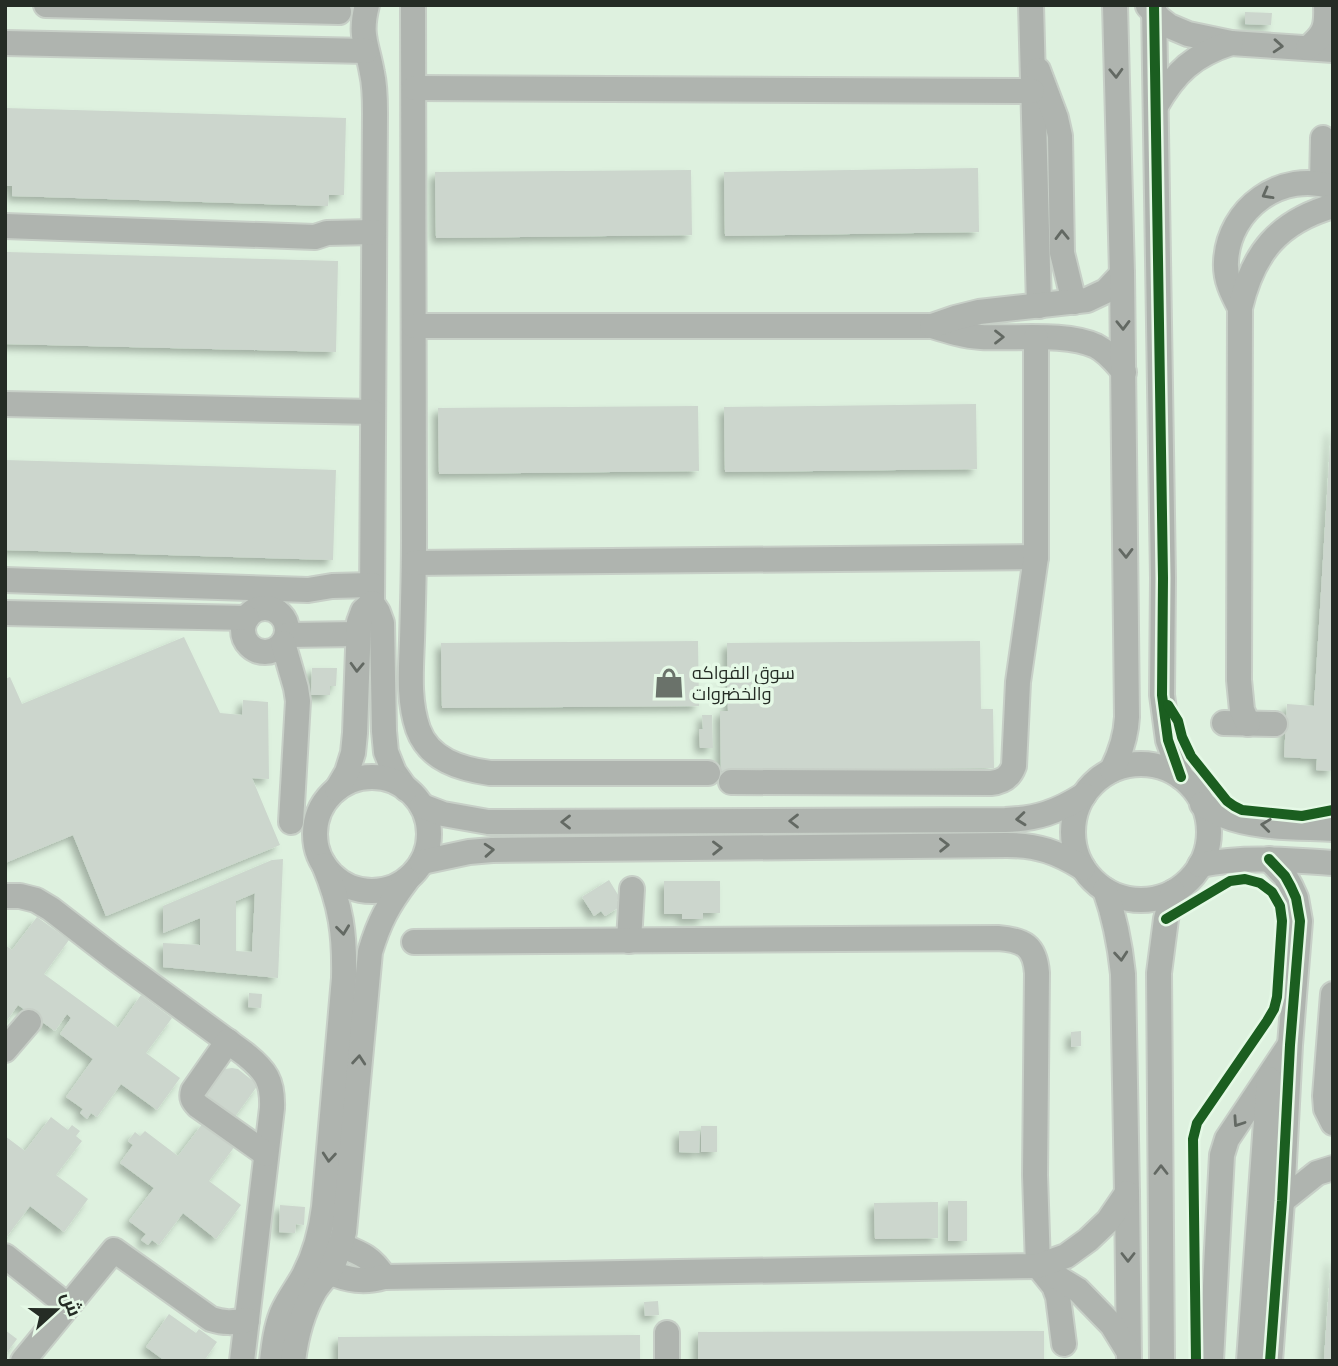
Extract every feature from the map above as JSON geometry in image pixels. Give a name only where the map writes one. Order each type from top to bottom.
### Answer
[{"type":"street","points":[[46,5],[339,12]]},
{"type":"street","points":[[293,1361],[300,1326],[307,1308],[315,1289],[336,1259],[344,1232],[370,952],[378,926],[390,902],[415,871],[428,844],[428,824],[414,797],[394,772],[386,752],[382,623],[372,594],[375,93],[363,30],[367,5]]},
{"type":"street","points":[[413,5],[414,563],[411,687],[413,711],[419,732],[431,750],[448,763],[468,770],[490,773],[708,773]]},
{"type":"street","points":[[1031,5],[1039,306]]},
{"type":"street","points":[[1112,770],[1121,754],[1127,717],[1124,372],[1115,5]]},
{"type":"street","points":[[1308,48],[1324,32],[1327,21],[1326,5]]},
{"type":"street","points":[[1115,34],[1154,7]]},
{"type":"street","points":[[1154,7],[1160,19],[1188,34],[1231,43],[1333,50]]},
{"type":"street","points":[[1154,7],[1163,578],[1162,695],[1168,740],[1181,778]]},
{"type":"street","points":[[5,43],[366,51]]},
{"type":"street","points":[[1156,106],[1179,73],[1212,50],[1231,43]]},
{"type":"street","points":[[1032,55],[1060,136],[1062,253],[1074,302]]},
{"type":"street","points":[[414,88],[1032,91]]},
{"type":"street","points":[[1240,308],[1229,286],[1226,262],[1230,239],[1240,218],[1256,201],[1276,189],[1298,183],[1327,185],[1323,138]]},
{"type":"street","points":[[1275,724],[1236,723],[1241,702],[1240,308],[1245,283],[1256,260],[1272,240],[1291,224],[1333,206]]},
{"type":"street","points":[[8,228],[315,237],[327,243],[374,240]]},
{"type":"street","points":[[932,326],[979,312],[1087,300],[1106,291],[1122,274]]},
{"type":"street","points":[[414,326],[932,326],[980,337],[1083,342],[1107,353],[1124,372]]},
{"type":"street","points":[[731,782],[991,783],[1006,779],[1011,773],[1014,766],[1018,682],[1036,557],[1036,338]]},
{"type":"street","points":[[5,404],[373,412]]},
{"type":"street","points":[[414,563],[1036,557]]},
{"type":"street","points":[[5,580],[308,590],[324,587],[372,594]]},
{"type":"street","points":[[272,1361],[282,1313],[314,1254],[321,1231],[345,949],[335,892],[316,846],[316,824],[323,805],[347,772],[353,753],[359,622],[372,594]]},
{"type":"street","points":[[291,822],[298,701],[285,639],[287,626],[284,617],[277,611],[260,608],[252,612],[243,628],[249,645],[257,651],[267,652],[276,649],[285,639],[358,634]]},
{"type":"street","points":[[5,613],[247,618]]},
{"type":"street","points":[[1147,764],[1165,769],[1181,778],[1193,789],[1207,819],[1206,850],[1200,865],[1188,880],[1173,892],[1156,898],[1139,900],[1121,897],[1105,890],[1083,868],[1077,854],[1073,831],[1077,809],[1084,795],[1096,780],[1112,770],[1129,765],[1147,764]]},
{"type":"street","points":[[337,789],[353,780],[371,777],[390,780],[443,814],[488,822],[1005,820],[1046,815],[1084,795]]},
{"type":"street","points":[[1202,804],[1242,822],[1333,830]]},
{"type":"street","points":[[324,865],[340,882],[362,891],[386,890],[415,871],[469,852],[492,850],[1027,845],[1047,849],[1083,868]]},
{"type":"street","points":[[1200,865],[1238,859],[1333,863]]},
{"type":"street","points":[[1269,859],[1291,887],[1300,921],[1270,1361]]},
{"type":"street","points":[[629,941],[632,889]]},
{"type":"street","points":[[1105,890],[1120,945],[1123,974],[1128,1356]]},
{"type":"street","points":[[1162,1361],[1159,973],[1166,919],[1173,892]]},
{"type":"street","points":[[5,896],[20,895],[51,909],[258,1064],[268,1077],[272,1092],[242,1361]]},
{"type":"street","points":[[414,942],[998,938],[1014,939],[1027,946],[1036,958],[1037,973],[1035,1175],[1038,1266],[1059,1297],[1064,1352]]},
{"type":"street","points":[[1333,993],[1325,1096],[1326,1109],[1333,1123]]},
{"type":"street","points":[[5,1051],[29,1022]]},
{"type":"street","points":[[228,1041],[192,1091],[192,1097],[198,1106],[266,1154]]},
{"type":"street","points":[[1211,1361],[1222,1155],[1227,1139],[1290,1045]]},
{"type":"street","points":[[1249,1361],[1270,1075]]},
{"type":"street","points":[[1282,1202],[1317,1173],[1333,1168]]},
{"type":"street","points":[[328,1272],[363,1281],[384,1277],[1038,1266],[1066,1256],[1088,1240],[1108,1221],[1127,1193]]},
{"type":"street","points":[[340,1245],[368,1258],[384,1277]]},
{"type":"street","points":[[23,1361],[114,1250],[211,1319],[222,1322],[247,1320]]},
{"type":"street","points":[[5,1256],[68,1306]]},
{"type":"street","points":[[1038,1266],[1078,1290],[1112,1325],[1128,1356]]},
{"type":"street","points":[[1064,1352],[1071,1304],[1078,1290]]},
{"type":"street","points":[[667,1333],[667,1361]]},
{"type":"shaded area","name":"سوق الفواكه والخضروات","points":[[5,5],[1333,5],[1333,1361],[5,1361]]},
{"type":"building","points":[[1245,12],[1272,13],[1271,25],[1245,24]]},
{"type":"building","points":[[5,108],[346,118],[344,195],[329,195],[328,206],[12,196],[12,186],[5,186]]},
{"type":"building","points":[[978,168],[979,232],[725,236],[724,172]]},
{"type":"building","points":[[691,170],[692,235],[436,238],[435,172]]},
{"type":"building","points":[[7,252],[338,261],[336,352],[5,344]]},
{"type":"building","points":[[976,404],[977,469],[725,472],[724,407]]},
{"type":"building","points":[[698,406],[699,471],[439,474],[438,408]]},
{"type":"building","points":[[1331,429],[1333,771],[1316,770],[1317,759],[1284,757],[1287,704],[1314,706]]},
{"type":"building","points":[[5,460],[336,470],[333,560],[5,550]]},
{"type":"building","points":[[184,637],[220,713],[242,715],[243,700],[268,702],[269,779],[252,778],[280,845],[106,916],[73,835],[5,863],[5,679],[10,677],[22,704]]},
{"type":"building","points":[[698,641],[699,706],[442,708],[441,643]]},
{"type":"building","points":[[980,641],[981,709],[993,709],[994,768],[721,771],[720,711],[728,711],[727,643]]},
{"type":"building","points":[[312,668],[337,668],[336,686],[330,686],[330,695],[311,695]]},
{"type":"building","points":[[702,715],[712,715],[713,748],[700,748],[699,729],[703,729]]},
{"type":"building","points":[[283,859],[278,978],[163,967],[163,943],[200,945],[200,918],[163,933],[163,906],[272,860]],"holes":[[[255,893],[252,952],[236,951],[236,901]]]},
{"type":"building","points":[[609,880],[620,898],[617,900],[621,906],[605,916],[601,911],[594,916],[582,897]]},
{"type":"building","points":[[664,881],[720,881],[720,913],[703,913],[703,919],[682,919],[682,914],[664,914]]},
{"type":"building","points":[[37,917],[69,940],[44,974],[118,1028],[141,995],[172,1018],[146,1053],[180,1078],[157,1110],[121,1084],[97,1117],[91,1113],[87,1119],[80,1113],[83,1109],[66,1097],[93,1059],[60,1034],[71,1018],[67,1014],[55,1031],[18,1005],[5,1023],[5,945],[12,950]]},
{"type":"building","points":[[249,993],[262,994],[261,1008],[248,1007]]},
{"type":"building","points":[[1081,1031],[1081,1046],[1071,1047],[1071,1032]]},
{"type":"building","points":[[232,1068],[238,1069],[258,1085],[229,1125],[198,1101],[217,1075]]},
{"type":"building","points":[[51,1117],[68,1130],[72,1125],[80,1131],[76,1136],[82,1141],[56,1175],[88,1199],[64,1232],[30,1206],[5,1239],[5,1136],[25,1151]]},
{"type":"building","points":[[203,1123],[235,1146],[209,1181],[241,1205],[216,1239],[183,1213],[159,1245],[152,1240],[148,1245],[141,1240],[146,1234],[129,1221],[154,1188],[120,1163],[133,1145],[128,1141],[135,1132],[140,1136],[145,1131],[178,1156]]},
{"type":"building","points":[[701,1126],[717,1126],[717,1152],[701,1152]]},
{"type":"building","points":[[679,1131],[700,1131],[699,1153],[679,1152]]},
{"type":"building","points":[[948,1201],[967,1201],[967,1241],[948,1241]]},
{"type":"building","points":[[938,1202],[938,1238],[875,1239],[874,1203]]},
{"type":"building","points":[[280,1205],[305,1207],[304,1225],[296,1224],[295,1233],[279,1232]]},
{"type":"building","points":[[1333,1259],[1333,1360],[1324,1359]]},
{"type":"building","points":[[658,1301],[659,1315],[645,1316],[644,1302]]},
{"type":"building","points":[[169,1314],[196,1333],[199,1329],[217,1342],[204,1361],[165,1361],[146,1347]]},
{"type":"building","points":[[5,1330],[17,1339],[5,1355]]},
{"type":"building","points":[[1044,1331],[1044,1361],[698,1361],[698,1332]]},
{"type":"building","points":[[640,1335],[640,1361],[338,1361],[338,1337]]},
{"type":"cycle path","points":[[1154,5],[1163,578],[1162,695],[1168,740],[1181,777]]},
{"type":"cycle path","points":[[1168,705],[1178,721],[1191,756],[1234,806],[1242,810],[1302,816],[1333,810]]},
{"type":"cycle path","points":[[1269,859],[1291,887],[1300,921],[1270,1361]]},
{"type":"cycle path","points":[[1166,919],[1230,881],[1245,879],[1260,883],[1272,892],[1280,906],[1282,921],[1274,1009],[1197,1123],[1193,1139],[1196,1361]]},
{"type":"place","name":"سوق الفواكه والخضروات","points":[[669,683]]}]
